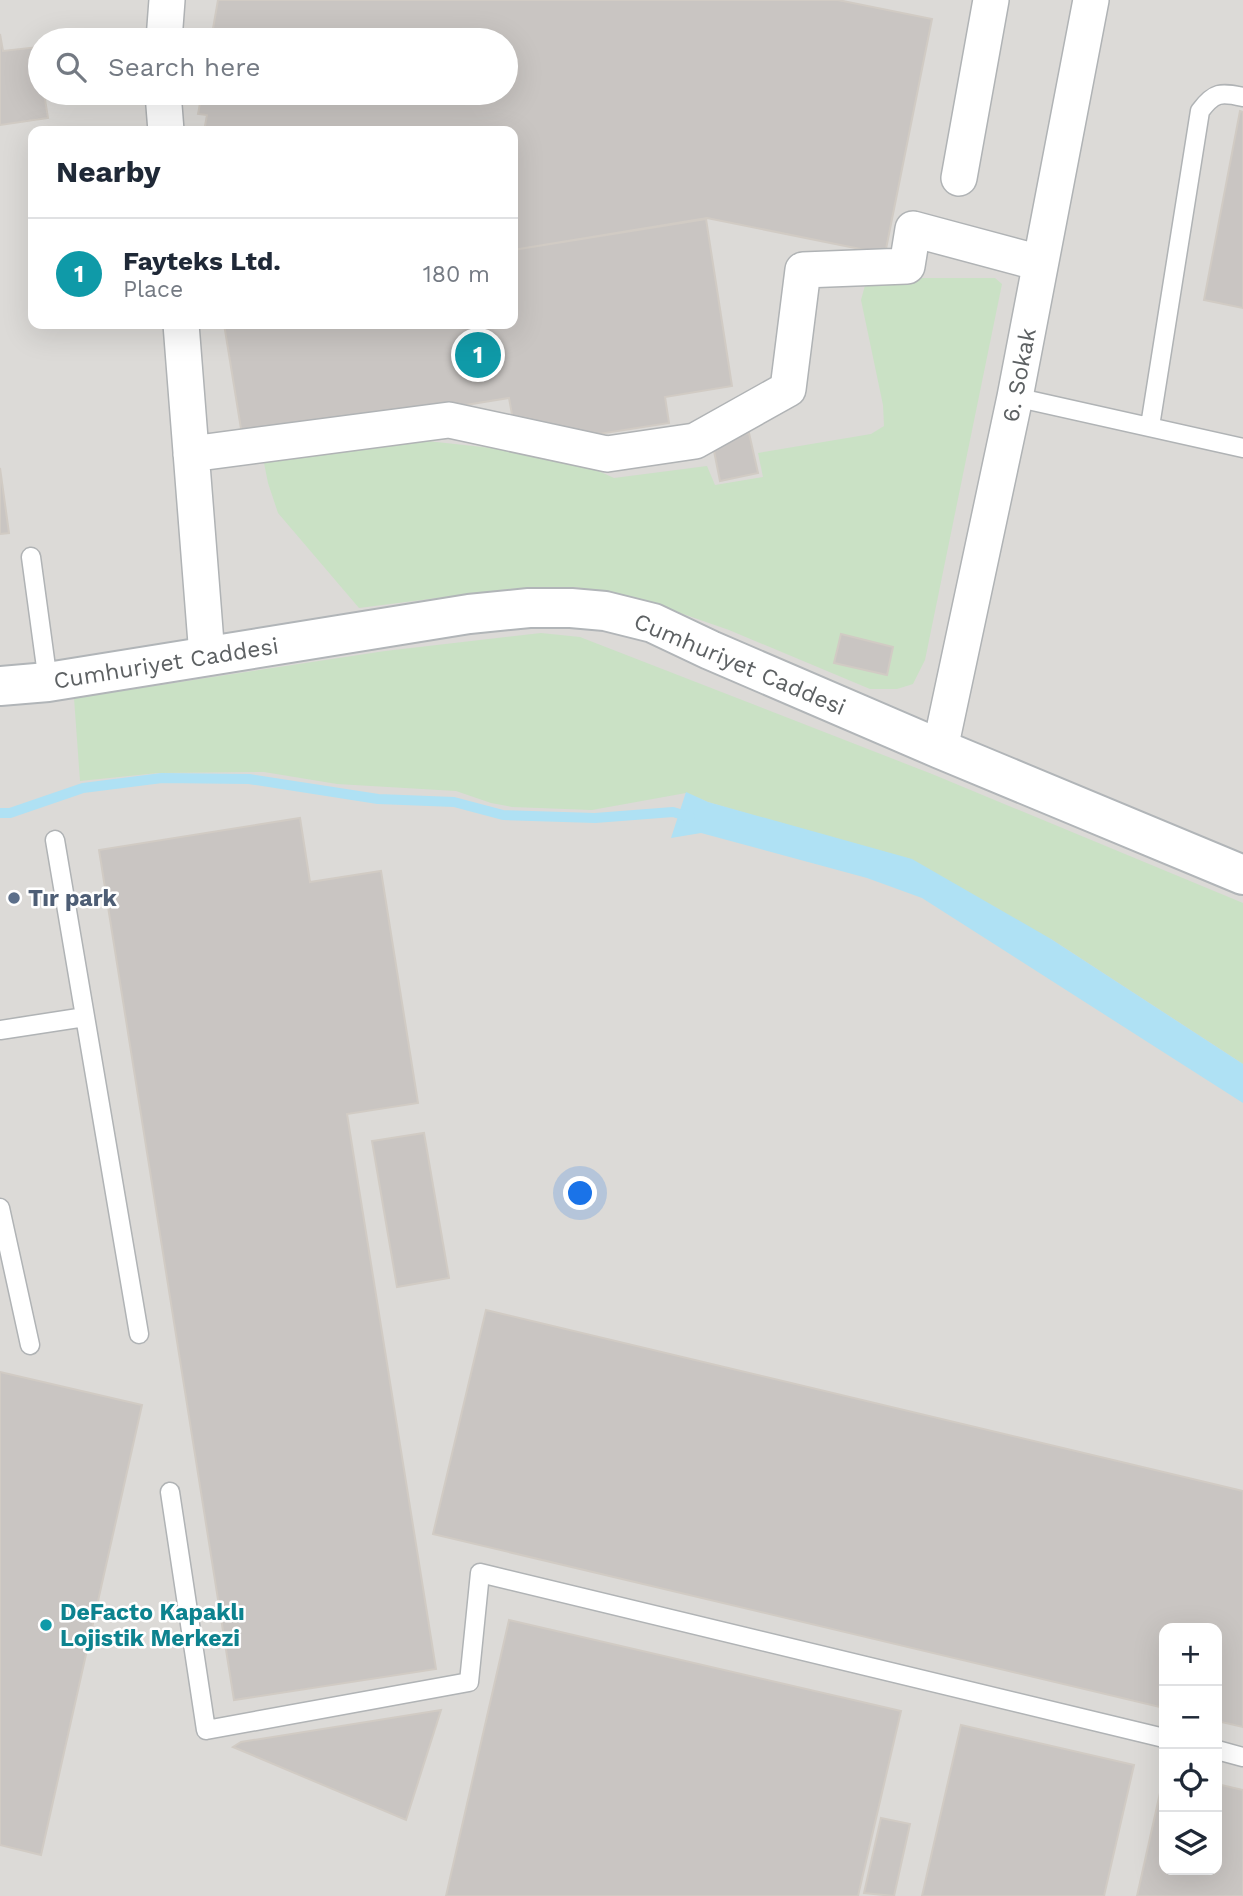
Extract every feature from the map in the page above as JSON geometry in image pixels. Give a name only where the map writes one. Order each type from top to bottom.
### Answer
[{"type":"street","points":[[165,28],[167,0]]},
{"type":"street","points":[[958,178],[991,0]]},
{"type":"street","name":"6. Sokak","points":[[940,748],[1015,397],[1091,0]]},
{"type":"street","points":[[164,105],[166,126]]},
{"type":"street","points":[[191,454],[449,419],[607,454],[695,441],[788,388],[803,270],[908,266],[913,229],[1040,263]]},
{"type":"street","points":[[181,329],[206,656]]},
{"type":"street","name":"Cumhuriyet Caddesi","points":[[0,686],[48,682],[469,614],[529,608],[605,611],[653,623],[710,650],[1243,875]]},
{"type":"lane","points":[[1150,426],[1200,111],[1209,99],[1223,93],[1243,97]]},
{"type":"lane","points":[[1015,397],[1243,448]]},
{"type":"lane","points":[[31,557],[48,682]]},
{"type":"lane","points":[[55,839],[139,1334]]},
{"type":"lane","points":[[0,1030],[85,1017]]},
{"type":"lane","points":[[0,1208],[30,1345]]},
{"type":"lane","points":[[170,1492],[205,1730],[469,1682],[480,1573],[1159,1737]]},
{"type":"lane","points":[[1222,1751],[1243,1756]]},
{"type":"shaded area","points":[[0,0],[1243,0],[1243,1896],[0,1896]]},
{"type":"green space","points":[[867,278],[995,278],[1002,284],[925,660],[913,684],[897,689],[870,689],[729,630],[680,613],[575,587],[508,589],[359,608],[278,513],[264,463],[269,453],[418,440],[576,457],[614,478],[707,466],[715,485],[763,477],[758,453],[871,434],[884,426],[883,405],[861,300]]},
{"type":"green space","points":[[541,633],[580,637],[932,774],[1243,903],[1243,1064],[1051,939],[807,831],[686,793],[592,810],[512,807],[456,791],[337,784],[264,772],[158,773],[80,781],[74,698],[385,651]]},
{"type":"water","points":[[686,792],[708,802],[912,859],[1051,939],[1243,1064],[1243,1103],[922,898],[867,878],[701,833],[671,838]]},
{"type":"building","points":[[218,0],[838,0],[932,19],[885,254],[707,218],[518,249],[518,126],[205,126],[207,115],[198,114],[200,105],[518,105],[518,28],[213,28]]},
{"type":"building","points":[[0,34],[3,51],[28,48],[28,105],[46,105],[48,118],[0,125]]},
{"type":"building","points":[[1240,111],[1243,112],[1243,308],[1204,300]]},
{"type":"building","points":[[706,219],[732,386],[665,397],[669,423],[535,444],[515,431],[509,398],[243,441],[225,329],[518,329],[518,249]]},
{"type":"building","points":[[749,433],[758,473],[720,481],[712,441]]},
{"type":"building","points":[[0,468],[9,533],[0,534]]},
{"type":"building","points":[[841,634],[893,647],[887,675],[834,663]]},
{"type":"building","points":[[300,818],[310,882],[381,871],[418,1103],[347,1114],[436,1669],[234,1700],[99,850]]},
{"type":"building","points":[[424,1133],[449,1278],[397,1287],[372,1141]]},
{"type":"building","points":[[486,1310],[1243,1491],[1243,1727],[1222,1722],[1222,1623],[1159,1623],[1159,1707],[433,1534]]},
{"type":"building","name":"DeFacto Kapaklı Lojistik Merkezi","points":[[0,1372],[142,1405],[41,1855],[0,1845]]},
{"type":"building","points":[[509,1620],[901,1711],[858,1896],[446,1896]]},
{"type":"building","points":[[441,1710],[406,1820],[233,1747],[241,1742]]},
{"type":"building","points":[[961,1725],[1134,1765],[1104,1896],[922,1896]]},
{"type":"building","points":[[1222,1785],[1243,1790],[1243,1896],[1137,1896],[1159,1797],[1159,1875],[1222,1875]]},
{"type":"building","points":[[881,1818],[910,1824],[894,1896],[864,1893]]},
{"type":"waterway","points":[[0,813],[10,813],[83,788],[162,778],[249,779],[378,799],[454,802],[503,815],[595,818],[673,812],[690,817]]},
{"type":"place","name":"Fayteks Ltd.","points":[[478,355]]},
{"type":"place","name":"Tır park","points":[[14,898]]},
{"type":"place","name":"DeFacto Kapaklı Lojistik Merkezi","points":[[46,1625]]}]
